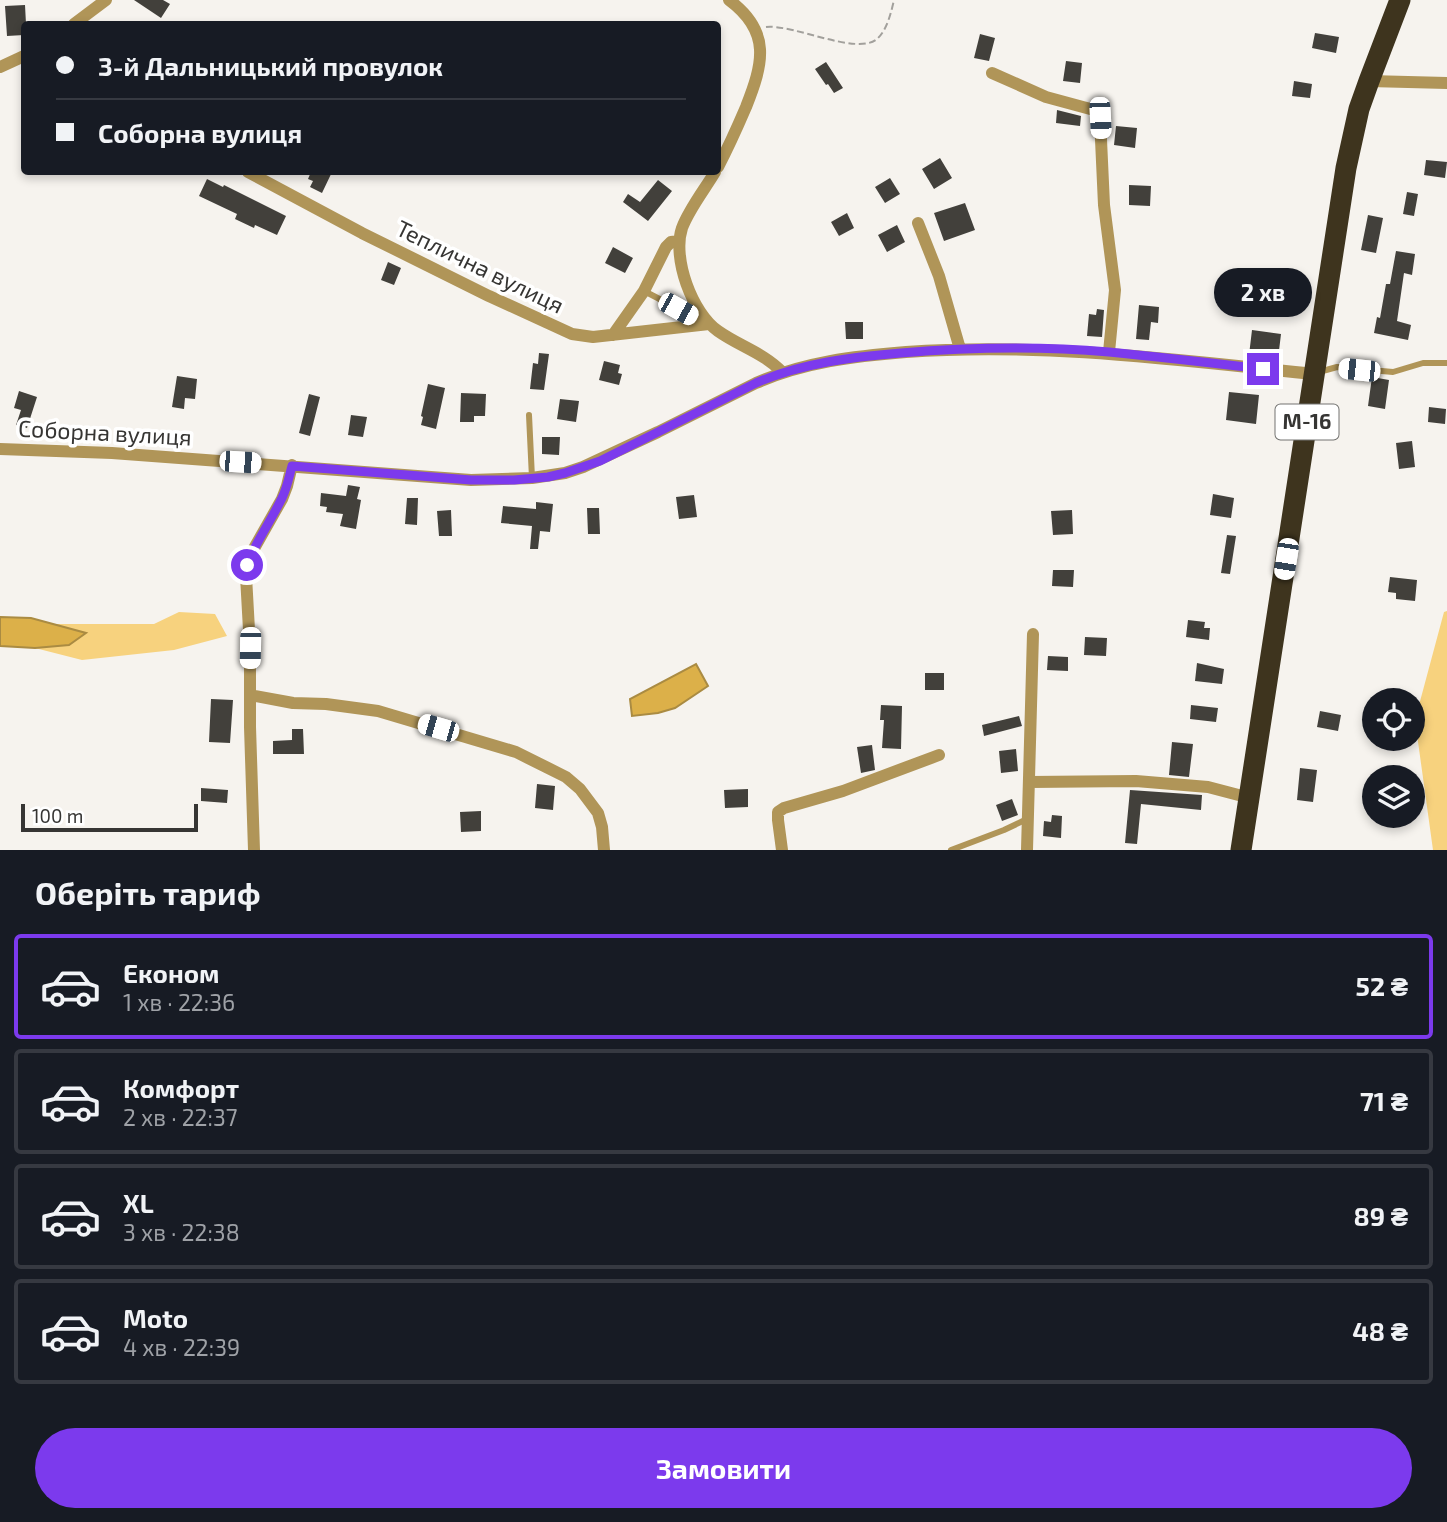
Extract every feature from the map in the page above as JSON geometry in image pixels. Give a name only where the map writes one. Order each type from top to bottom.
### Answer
[{"type":"highway","name":"М-16","points":[[1241,850],[1346,168],[1359,109],[1396,3]]},
{"type":"street","points":[[78,21],[106,0]]},
{"type":"street","points":[[721,156],[738,127],[757,79],[760,55],[755,30],[741,9],[729,0]]},
{"type":"street","points":[[0,67],[21,61]]},
{"type":"street","points":[[992,73],[1046,96],[1094,110],[1100,118],[1104,205],[1115,290],[1109,352]]},
{"type":"street","points":[[1368,81],[1447,83]]},
{"type":"street","name":"Теплична вулиця","points":[[254,175],[362,233],[558,329],[581,337],[709,324]]},
{"type":"street","points":[[710,175],[685,222],[679,241],[689,290],[709,324],[766,358],[782,372]]},
{"type":"street","points":[[918,223],[939,276],[960,349]]},
{"type":"street","points":[[613,335],[644,290],[666,247],[671,242],[679,241]]},
{"type":"street","name":"Соборна вулиця","points":[[0,449],[111,453],[471,480],[532,478],[565,473],[600,461],[782,372],[866,356],[960,349],[1067,350],[1314,374]]},
{"type":"street","points":[[254,850],[247,565],[282,499],[292,466]]},
{"type":"street","points":[[1027,850],[1033,634]]},
{"type":"street","points":[[250,695],[293,703],[378,710],[516,752],[566,777],[580,789],[598,813],[604,850]]},
{"type":"street","points":[[782,850],[778,812],[783,808],[843,791],[939,755]]},
{"type":"street","points":[[1030,782],[1136,781],[1208,787],[1250,797]]},
{"type":"lane","points":[[644,290],[709,324]]},
{"type":"lane","points":[[1314,374],[1337,367],[1393,372],[1423,363],[1447,363]]},
{"type":"lane","points":[[529,415],[532,478]]},
{"type":"lane","points":[[951,850],[1027,819]]},
{"type":"path","points":[[755,30],[778,26],[839,42],[866,44],[875,41],[883,33],[894,0]]},
{"type":"shaded area","points":[[1447,611],[1447,850],[1433,850],[1425,792],[1425,765],[1421,765],[1419,751],[1425,751],[1424,688],[1444,612]]},
{"type":"shaded area","points":[[179,612],[215,614],[227,636],[174,650],[82,660],[35,648],[69,645],[85,634],[53,624],[154,624]]},
{"type":"shaded area","points":[[0,617],[31,618],[86,633],[69,645],[35,648],[0,646]]},
{"type":"shaded area","points":[[696,664],[708,686],[675,708],[632,716],[630,699]]},
{"type":"building","points":[[134,0],[163,0],[170,4],[161,18]]},
{"type":"building","points":[[25,5],[26,21],[21,21],[21,35],[7,36],[5,6]]},
{"type":"building","points":[[1315,33],[1339,37],[1336,53],[1312,48]]},
{"type":"building","points":[[980,34],[995,38],[989,61],[974,58]]},
{"type":"building","points":[[1066,61],[1082,63],[1080,83],[1063,81]]},
{"type":"building","points":[[826,62],[843,88],[834,93],[815,69]]},
{"type":"building","points":[[1294,81],[1312,84],[1310,98],[1292,96]]},
{"type":"building","points":[[1057,110],[1081,116],[1080,126],[1056,123]]},
{"type":"building","points":[[1116,126],[1137,128],[1135,148],[1114,145]]},
{"type":"building","points":[[940,158],[952,178],[934,189],[922,169]]},
{"type":"building","points":[[1426,160],[1447,162],[1445,178],[1424,175]]},
{"type":"building","points":[[310,175],[331,175],[322,193],[310,187],[313,181],[308,179]]},
{"type":"building","points":[[890,178],[900,194],[885,203],[875,187]]},
{"type":"building","points":[[207,179],[286,216],[277,235],[235,219],[237,214],[199,196]]},
{"type":"building","points":[[658,180],[672,191],[648,221],[623,202],[628,194],[640,202]]},
{"type":"building","points":[[1129,185],[1151,186],[1150,206],[1129,205]]},
{"type":"building","points":[[1407,192],[1418,194],[1414,216],[1403,214]]},
{"type":"building","points":[[965,203],[975,230],[944,241],[934,213]]},
{"type":"building","points":[[847,213],[854,228],[839,236],[831,222]]},
{"type":"building","points":[[1368,215],[1383,218],[1376,253],[1361,250]]},
{"type":"building","points":[[897,225],[905,242],[887,252],[878,235]]},
{"type":"building","points":[[613,247],[633,258],[625,273],[605,263]]},
{"type":"building","points":[[1396,251],[1415,254],[1412,275],[1404,273],[1397,321],[1411,325],[1408,340],[1374,333],[1377,317],[1380,318],[1386,284],[1390,284]]},
{"type":"building","points":[[388,262],[401,268],[394,285],[381,280]]},
{"type":"building","points":[[1139,305],[1159,307],[1158,323],[1151,322],[1149,340],[1136,339]]},
{"type":"building","points":[[1097,309],[1104,310],[1102,337],[1087,336],[1089,314],[1096,315]]},
{"type":"building","points":[[845,322],[863,322],[863,339],[846,339]]},
{"type":"building","points":[[1252,330],[1281,334],[1278,359],[1249,355]]},
{"type":"building","points":[[539,353],[549,354],[544,390],[530,389],[533,363],[538,364]]},
{"type":"building","points":[[604,361],[620,365],[618,373],[622,374],[619,385],[599,380]]},
{"type":"building","points":[[177,376],[197,379],[195,399],[185,398],[184,409],[172,407]]},
{"type":"building","points":[[1372,377],[1389,380],[1385,409],[1368,406]]},
{"type":"building","points":[[428,384],[445,388],[436,429],[421,425]]},
{"type":"building","points":[[19,391],[37,397],[27,428],[16,425],[21,410],[14,408]]},
{"type":"building","points":[[1229,392],[1259,395],[1256,424],[1226,420]]},
{"type":"building","points":[[461,393],[486,394],[485,416],[474,416],[474,422],[460,422]]},
{"type":"building","points":[[309,394],[320,397],[310,436],[299,433]]},
{"type":"building","points":[[560,399],[579,401],[576,422],[557,419]]},
{"type":"building","points":[[1429,407],[1446,409],[1445,424],[1428,422]]},
{"type":"building","points":[[351,415],[367,417],[363,437],[348,435]]},
{"type":"building","points":[[542,437],[560,437],[559,455],[542,454]]},
{"type":"building","points":[[1412,441],[1415,467],[1399,469],[1396,443]]},
{"type":"building","points":[[348,485],[360,487],[357,499],[361,500],[356,529],[340,526],[343,514],[326,512],[327,507],[320,506],[321,493],[346,496]]},
{"type":"building","points":[[1213,494],[1234,498],[1231,518],[1210,515]]},
{"type":"building","points":[[694,495],[697,517],[679,519],[676,497]]},
{"type":"building","points":[[407,498],[418,498],[417,525],[405,524]]},
{"type":"building","points":[[536,502],[553,504],[550,532],[540,531],[538,549],[530,549],[532,526],[501,523],[503,506],[536,509]]},
{"type":"building","points":[[587,508],[599,508],[600,534],[588,534]]},
{"type":"building","points":[[451,510],[452,536],[439,536],[437,511]]},
{"type":"building","points":[[1072,510],[1073,534],[1053,535],[1051,511]]},
{"type":"building","points":[[1227,535],[1236,536],[1230,574],[1221,573]]},
{"type":"building","points":[[1053,570],[1074,570],[1073,587],[1052,586]]},
{"type":"building","points":[[1390,577],[1417,580],[1415,601],[1396,599],[1396,593],[1388,592]]},
{"type":"building","points":[[1188,620],[1205,622],[1204,628],[1210,628],[1209,640],[1186,637]]},
{"type":"building","points":[[1085,637],[1107,638],[1106,656],[1084,655]]},
{"type":"building","points":[[1048,656],[1068,657],[1068,671],[1047,670]]},
{"type":"building","points":[[1197,663],[1224,669],[1222,684],[1195,681]]},
{"type":"building","points":[[925,673],[944,673],[944,690],[925,690]]},
{"type":"building","points":[[211,699],[233,700],[230,743],[209,742]]},
{"type":"building","points":[[881,705],[902,706],[901,749],[882,748],[884,720],[880,720]]},
{"type":"building","points":[[1191,705],[1218,708],[1216,722],[1190,719]]},
{"type":"building","points":[[1320,711],[1341,715],[1338,731],[1317,727]]},
{"type":"building","points":[[1019,716],[1022,726],[984,736],[982,725]]},
{"type":"building","points":[[292,729],[303,729],[304,754],[273,754],[273,741],[292,740]]},
{"type":"building","points":[[1172,742],[1193,744],[1189,777],[1169,775]]},
{"type":"building","points":[[872,745],[875,770],[861,773],[857,747]]},
{"type":"building","points":[[1016,749],[1018,771],[1001,773],[999,751]]},
{"type":"building","points":[[1300,768],[1317,770],[1313,802],[1297,800]]},
{"type":"building","points":[[537,784],[555,786],[553,810],[535,808]]},
{"type":"building","points":[[201,788],[228,790],[227,803],[201,801]]},
{"type":"building","points":[[748,789],[748,807],[725,808],[724,790]]},
{"type":"building","points":[[1130,790],[1202,795],[1201,810],[1141,804],[1137,844],[1125,843]]},
{"type":"building","points":[[1012,799],[1018,815],[1002,821],[996,805]]},
{"type":"building","points":[[481,811],[481,831],[461,832],[460,812]]},
{"type":"building","points":[[1052,815],[1062,816],[1061,838],[1043,836],[1044,821],[1051,822]]},
{"type":"route","points":[[247,565],[282,499],[292,466],[471,480],[548,477],[600,461],[756,383],[782,372],[807,366],[866,356],[922,351],[1021,349],[1109,352],[1263,369]]}]
